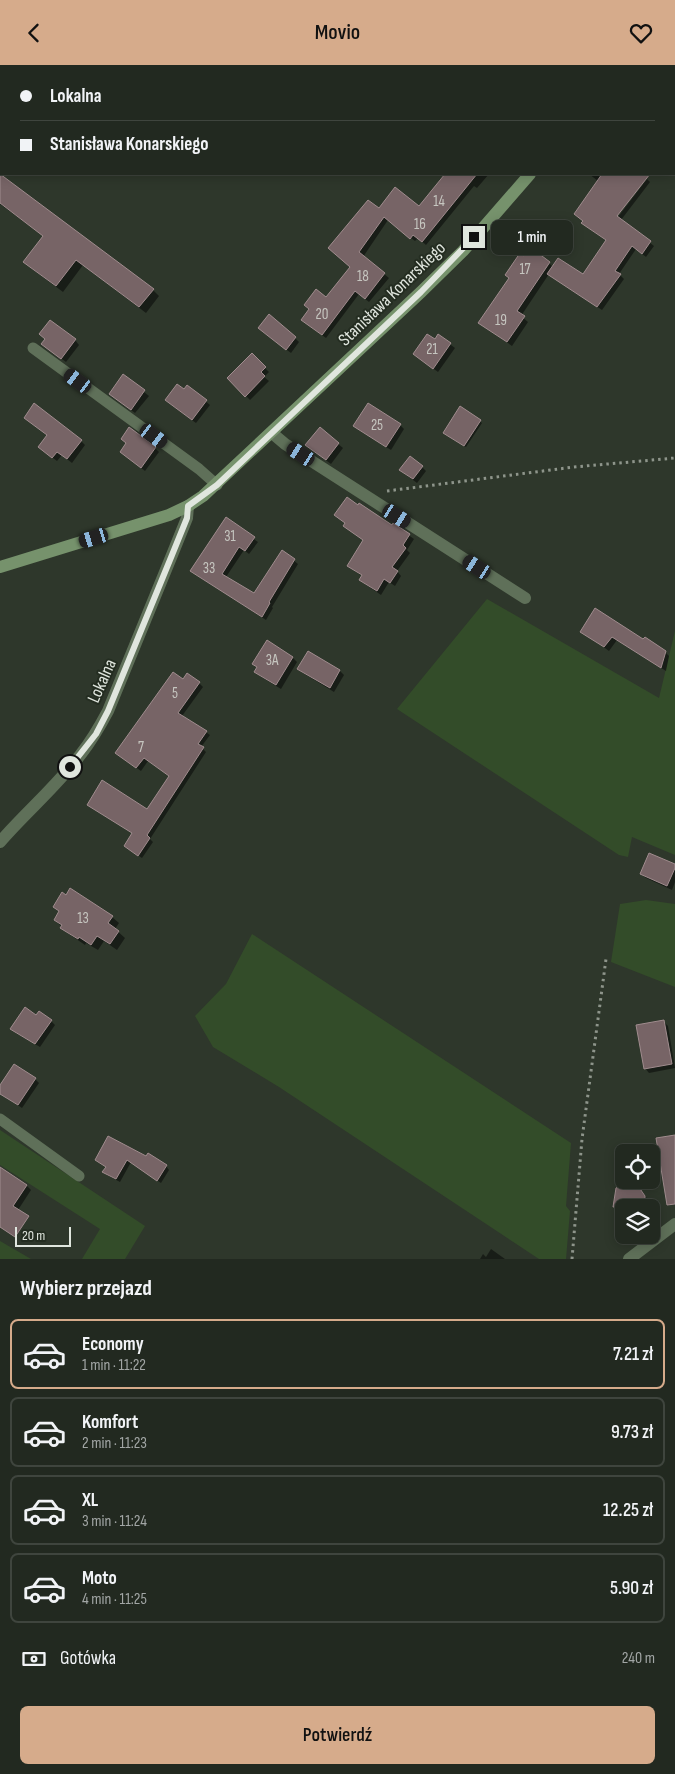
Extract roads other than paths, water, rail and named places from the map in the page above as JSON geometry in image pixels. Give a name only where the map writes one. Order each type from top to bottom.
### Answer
[{"type":"street","name":"Stanisława Konarskiego","points":[[0,567],[169,515],[188,506],[217,485],[463,251],[529,175]]},
{"type":"street","points":[[272,433],[285,444],[525,598]]},
{"type":"street","name":"Lokalna","points":[[0,842],[20,818],[80,755],[96,734],[108,711],[187,518],[188,506]]},
{"type":"street","points":[[629,1259],[675,1224]]},
{"type":"lane","points":[[33,348],[199,469],[217,485]]},
{"type":"lane","points":[[0,1119],[79,1176]]}]
